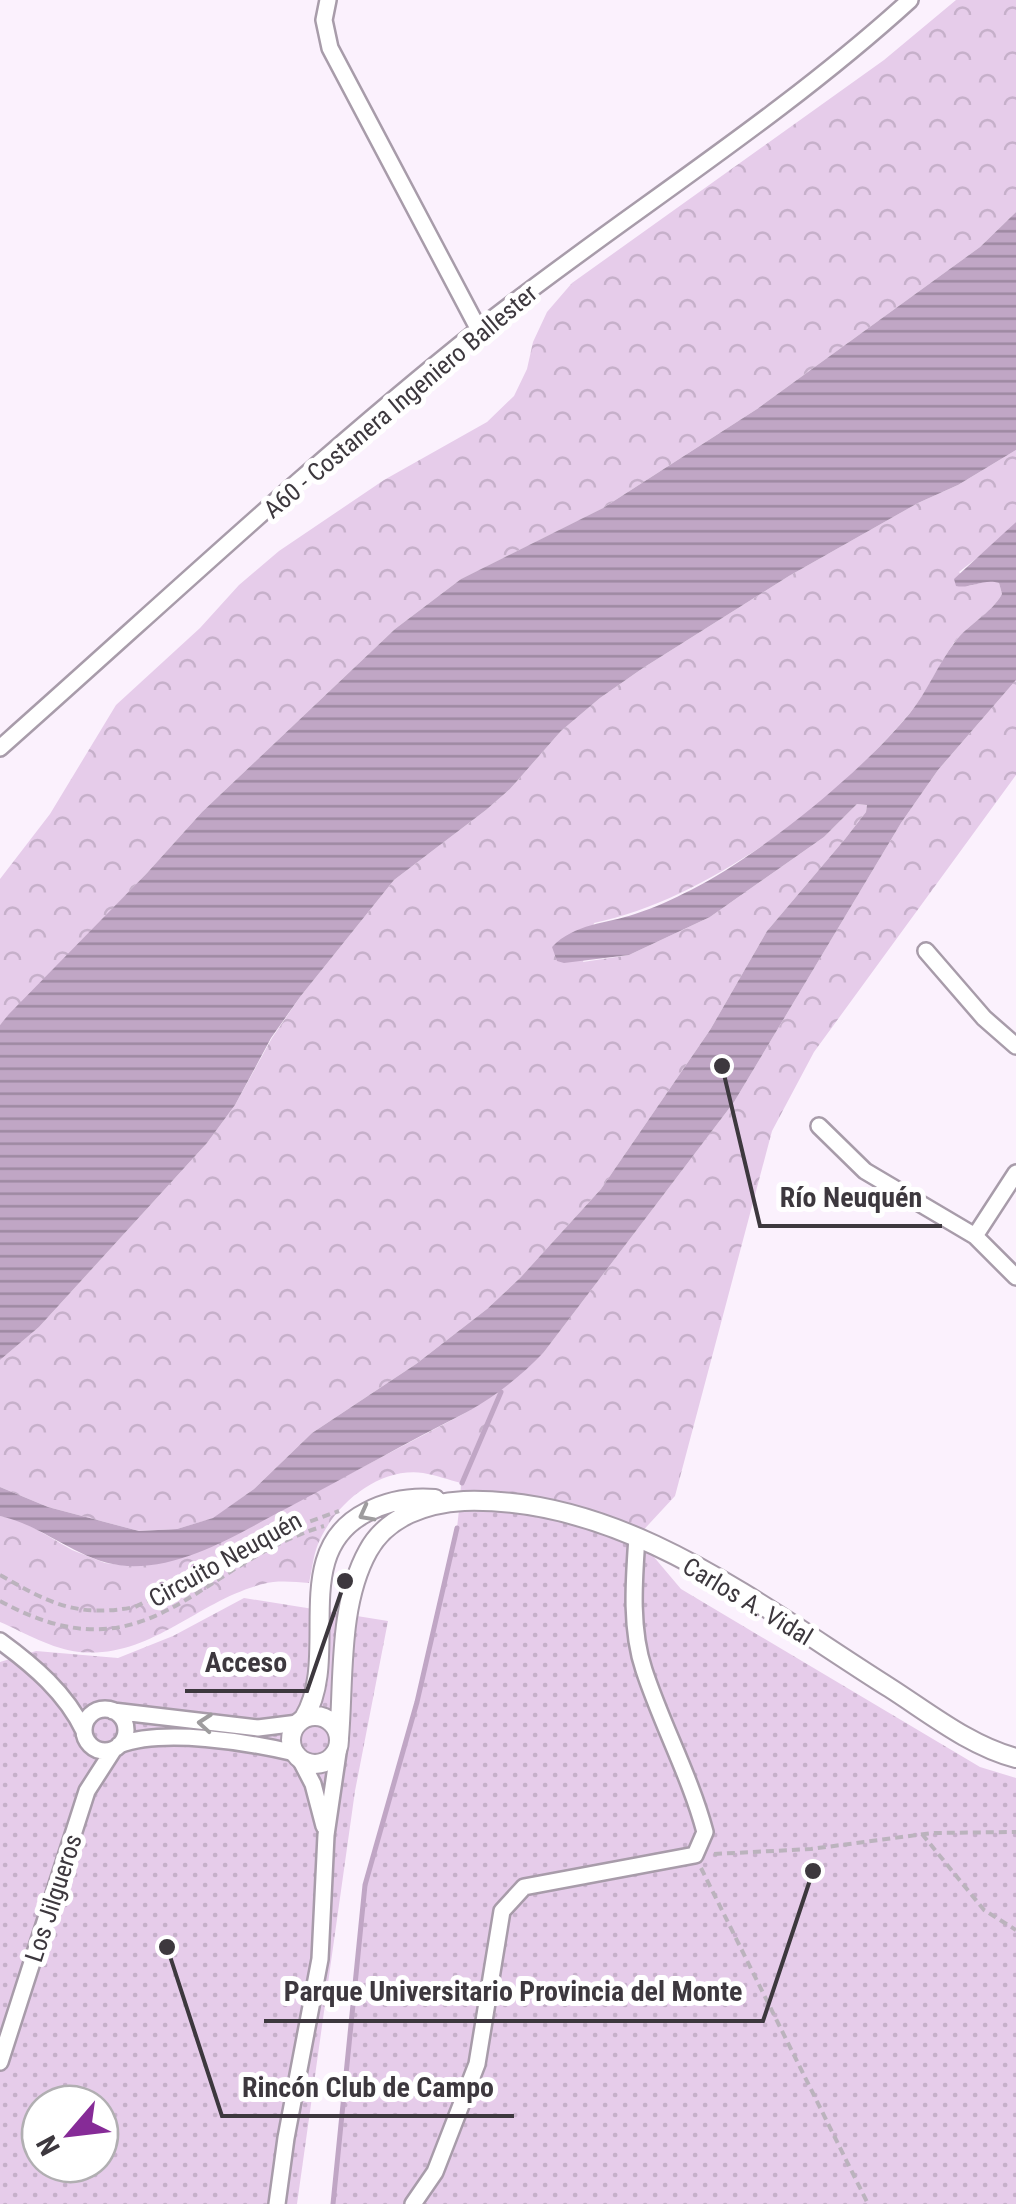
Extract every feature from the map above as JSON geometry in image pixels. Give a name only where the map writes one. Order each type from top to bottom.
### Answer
[{"type":"street","points":[[328,0],[324,20],[330,48],[479,330]]},
{"type":"street","name":"A60 - Costanera Ingeniero Ballester","points":[[0,748],[274,504],[479,330],[838,62],[910,0]]},
{"type":"street","points":[[926,951],[973,1006],[1016,1046]]},
{"type":"street","points":[[819,1126],[865,1171],[976,1236],[1016,1277]]},
{"type":"street","points":[[976,1236],[1016,1173]]},
{"type":"street","name":"Carlos A. Vidal","points":[[347,1515],[400,1500],[424,1498],[499,1503],[584,1516],[637,1538],[727,1586],[966,1736],[1016,1758]]},
{"type":"street","points":[[277,2204],[320,1959],[326,1835],[339,1742],[350,1609],[360,1568],[370,1547],[400,1518],[431,1506],[460,1502]]},
{"type":"street","points":[[326,1835],[313,1784],[290,1738],[318,1678],[319,1608],[325,1563],[347,1515]]},
{"type":"street","points":[[414,2204],[436,2172],[476,2064],[502,1911],[524,1887],[694,1854],[706,1832],[642,1667],[633,1592],[637,1538]]},
{"type":"street","points":[[0,1640],[44,1676],[72,1708],[85,1735],[102,1750],[156,1736],[251,1745],[298,1756],[316,1765],[324,1763],[339,1742]]},
{"type":"street","points":[[44,1676],[107,1710],[126,1727],[116,1747]]},
{"type":"street","points":[[85,1735],[90,1716],[107,1710],[258,1728],[312,1716],[334,1724],[339,1742]]},
{"type":"street","name":"Los Jilgueros","points":[[0,2062],[87,1791],[90,1757],[85,1735]]},
{"type":"street","name":"Los Jilgueros","points":[[87,1791],[116,1747]]},
{"type":"path","points":[[0,1575],[62,1607],[107,1612],[134,1607],[286,1530],[347,1515]]},
{"type":"path","name":"Circuito Neuquén","points":[[0,1601],[44,1622],[76,1630],[106,1631],[134,1626],[162,1614],[294,1536],[347,1515]]},
{"type":"path","points":[[868,2204],[694,1854],[811,1849],[922,1834],[1016,1832]]},
{"type":"path","points":[[922,1834],[984,1910],[1016,1930]]},
{"type":"green space","points":[[956,0],[1016,0],[1016,212],[980,247],[757,409],[603,508],[461,579],[395,629],[202,812],[0,1025],[0,879],[50,814],[116,705],[279,551],[384,480],[487,422],[514,396],[547,312],[572,283],[884,60]]},
{"type":"green space","points":[[1016,450],[1016,522],[959,572],[969,586],[991,580],[999,583],[1002,594],[954,643],[909,714],[879,748],[807,813],[724,870],[637,911],[594,923],[583,962],[629,955],[710,917],[824,837],[857,804],[867,805],[845,839],[767,931],[710,1030],[601,1189],[520,1278],[416,1364],[312,1433],[254,1489],[214,1518],[177,1529],[139,1531],[48,1507],[0,1487],[0,1360],[39,1327],[207,1143],[235,1105],[300,997],[394,880],[486,810],[561,731],[643,668],[789,576]]},
{"type":"green space","points":[[1016,680],[1016,775],[814,1052],[772,1131],[675,1496],[637,1537],[605,1523],[460,1501],[461,1483],[406,1473],[374,1483],[346,1503],[318,1544],[309,1583],[274,1582],[239,1592],[152,1638],[105,1652],[59,1648],[0,1622],[0,1516],[22,1521],[72,1550],[105,1563],[130,1566],[188,1555],[467,1412],[544,1352],[734,1102],[901,823],[938,770]]},
{"type":"green space","points":[[460,1501],[481,1501],[637,1537],[681,1589],[980,1767],[1016,1778],[1016,2204],[333,2204],[365,1885],[417,1702]]},
{"type":"green space","points":[[244,1598],[388,1621],[355,1791],[297,2204],[0,2204],[0,1662],[36,1651],[118,1658],[173,1636]]},
{"type":"shaded area","points":[[1016,212],[1016,450],[789,576],[643,668],[561,731],[486,810],[394,880],[300,997],[271,1038],[235,1105],[207,1143],[39,1327],[0,1360],[0,1025],[9,1014],[202,812],[395,629],[461,579],[603,508],[757,409],[980,247]]},
{"type":"shaded area","points":[[1016,522],[1016,680],[938,770],[901,823],[734,1102],[535,1361],[467,1412],[233,1537],[191,1555],[149,1565],[110,1563],[0,1516],[0,1487],[48,1507],[139,1531],[177,1529],[213,1518],[254,1489],[312,1433],[416,1364],[520,1278],[601,1189],[710,1030],[767,931],[845,839],[867,805],[857,804],[824,837],[710,917],[629,955],[564,963],[557,961],[552,947],[571,933],[649,909],[718,875],[808,811],[865,761],[910,713],[955,642],[1002,594],[999,583],[962,587],[956,586],[954,579]]},
{"type":"waterway","points":[[462,1483],[501,1392]]},
{"type":"waterway","points":[[333,2204],[365,1885],[417,1702],[457,1528]]},
{"type":"place","name":"Río Neuquén","points":[[722,1066]]},
{"type":"place","name":"Acceso","points":[[345,1581]]},
{"type":"place","name":"Parque Universitario Provincia del Monte","points":[[813,1871]]},
{"type":"place","name":"Rincón Club de Campo","points":[[167,1947]]}]
